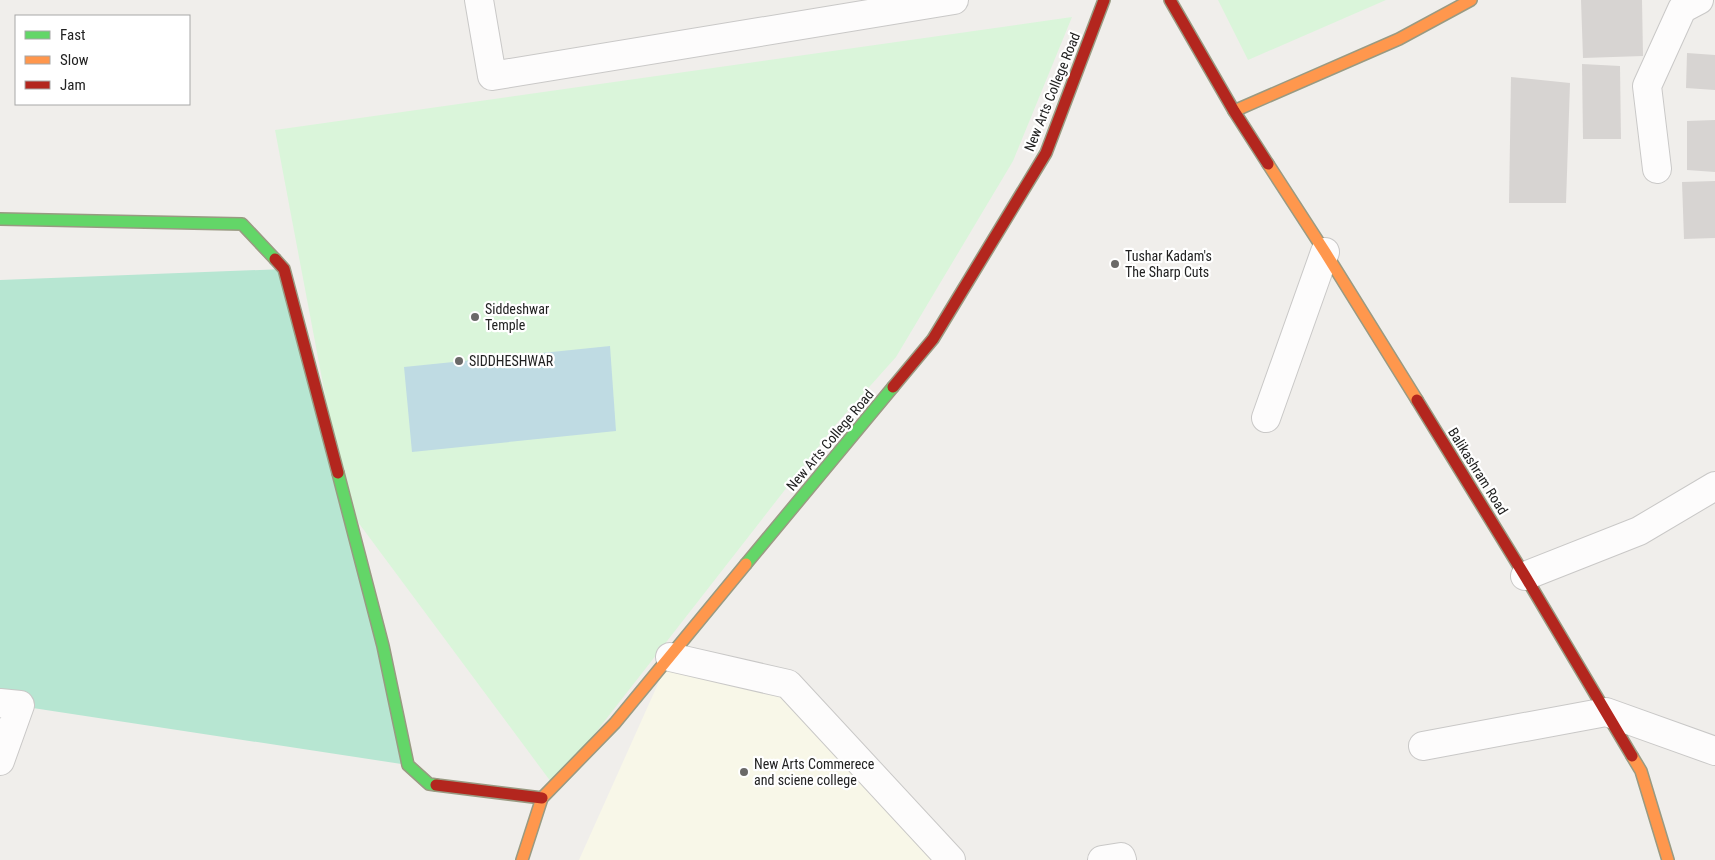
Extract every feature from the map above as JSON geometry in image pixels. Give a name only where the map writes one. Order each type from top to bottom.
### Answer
[{"type":"street","points":[[479,0],[492,76],[954,0]]},
{"type":"street","name":"New Arts College Road","points":[[522,860],[542,798],[615,724],[933,339],[1046,153],[1104,0]]},
{"type":"street","name":"Balikashram Road","points":[[1170,0],[1234,111],[1325,252],[1526,576],[1641,771],[1668,860]]},
{"type":"street","points":[[1234,111],[1399,38],[1471,0]]},
{"type":"street","points":[[1657,169],[1647,86],[1682,9],[1699,0]]},
{"type":"street","points":[[0,219],[242,224],[284,269],[383,646],[408,765],[429,784],[542,798]]},
{"type":"street","points":[[1266,418],[1325,252]]},
{"type":"street","points":[[1526,576],[1640,531],[1715,486]]},
{"type":"street","points":[[670,657],[788,684],[951,860]]},
{"type":"street","points":[[0,704],[20,705],[0,761]]},
{"type":"street","points":[[1423,746],[1606,712],[1715,751]]},
{"type":"street","points":[[1102,860],[1121,857],[1122,860]]},
{"type":"shaded area","name":"New Arts Commerece and sciene college","points":[[670,657],[788,684],[951,860],[579,860]]},
{"type":"green space","points":[[1218,0],[1386,0],[1248,60]]},
{"type":"green space","points":[[1072,17],[1013,161],[896,357],[837,423],[554,786],[346,506],[275,130]]},
{"type":"green space","points":[[284,269],[408,765],[0,703],[0,280]]},
{"type":"water","points":[[610,346],[616,431],[412,452],[404,367]]},
{"type":"building","points":[[1581,0],[1642,0],[1643,56],[1583,58]]},
{"type":"building","points":[[1687,53],[1715,55],[1715,90],[1686,88]]},
{"type":"building","points":[[1582,64],[1620,66],[1621,139],[1583,139]]},
{"type":"building","points":[[1511,77],[1570,83],[1566,203],[1509,203]]},
{"type":"building","points":[[1715,120],[1715,172],[1687,170],[1687,121]]},
{"type":"building","points":[[1715,181],[1715,238],[1684,239],[1682,182]]},
{"type":"traffic: fast","points":[[0,219],[242,224],[275,259]]},
{"type":"traffic: fast","points":[[746,564],[893,387]]},
{"type":"traffic: fast","points":[[338,473],[383,646],[408,765],[429,784],[436,785]]},
{"type":"traffic: slow","points":[[1234,111],[1399,39],[1471,0]]},
{"type":"traffic: slow","points":[[1268,164],[1417,400]]},
{"type":"traffic: slow","points":[[522,860],[542,798],[615,723],[746,564]]},
{"type":"traffic: slow","points":[[1632,756],[1641,771],[1668,860]]},
{"type":"traffic: jam","points":[[893,387],[933,339],[1046,153],[1104,0]]},
{"type":"traffic: jam","points":[[1170,0],[1234,111],[1268,164]]},
{"type":"traffic: jam","points":[[275,259],[284,269],[338,473]]},
{"type":"traffic: jam","points":[[1417,400],[1632,756]]},
{"type":"traffic: jam","points":[[436,785],[542,798]]},
{"type":"place","name":"Tushar Kadam's The Sharp Cuts","points":[[1115,264]]},
{"type":"place","name":"Siddeshwar Temple","points":[[475,317]]},
{"type":"place","name":"SIDDHESHWAR","points":[[459,361]]},
{"type":"place","name":"New Arts Commerece and sciene college","points":[[744,772]]}]
